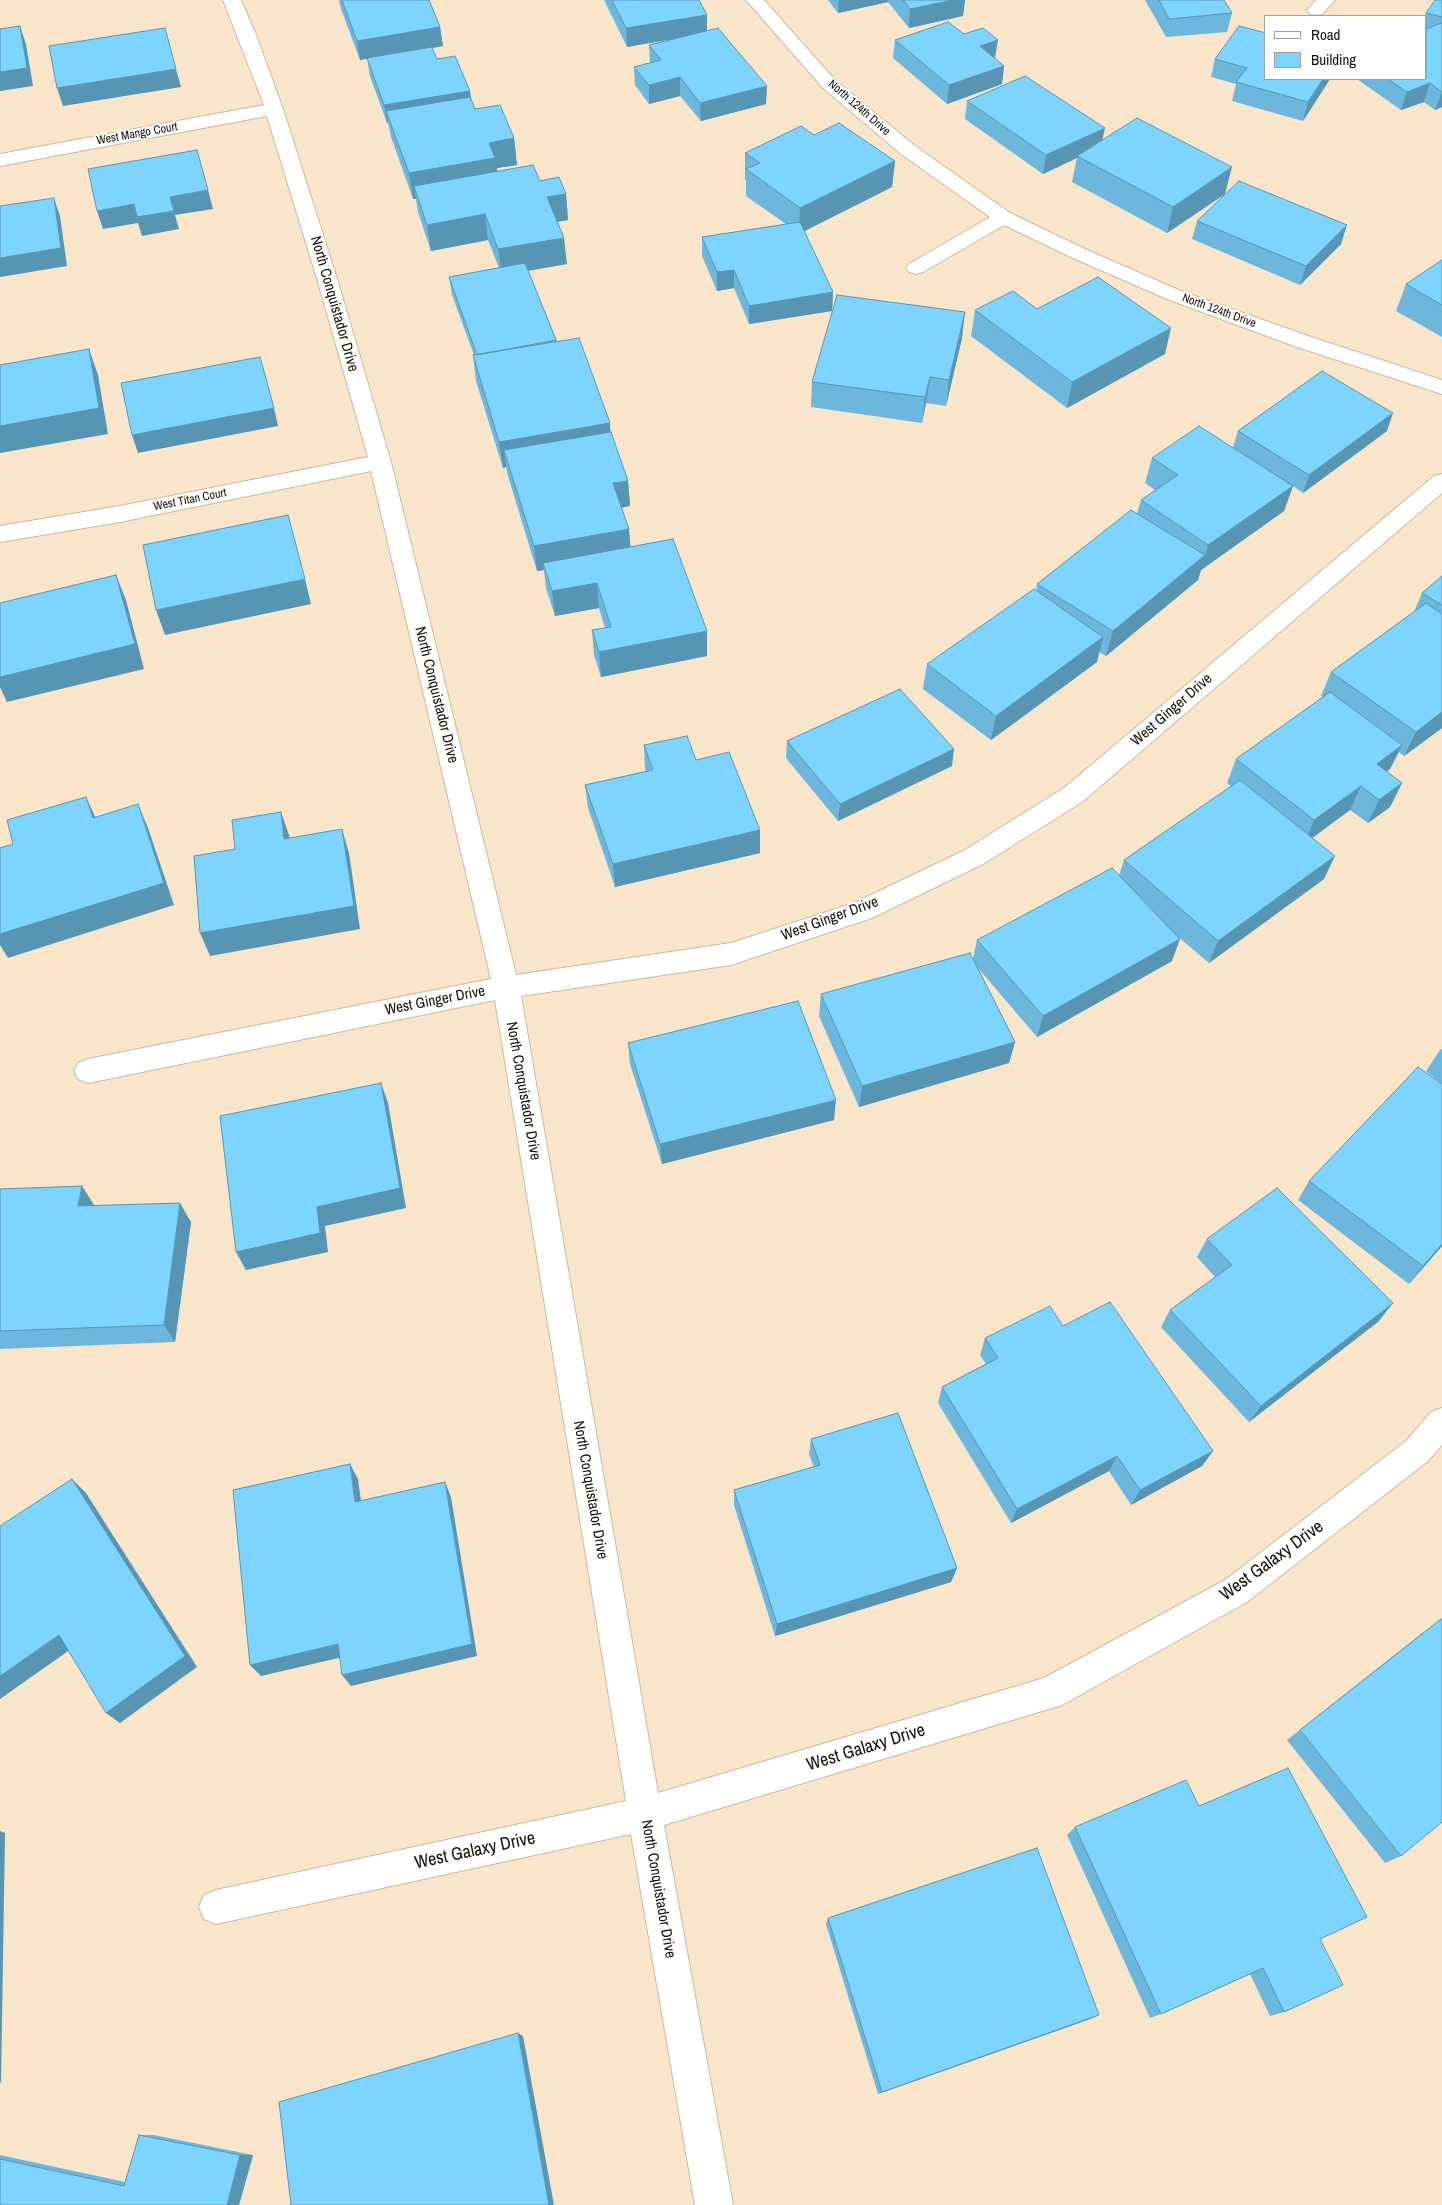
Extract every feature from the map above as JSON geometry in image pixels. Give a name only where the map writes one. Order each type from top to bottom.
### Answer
[{"type":"street","name":"North Conquistador Drive","points":[[232,0],[274,109],[328,282],[380,462],[506,987],[644,1814],[714,2205]]},
{"type":"street","name":"North 124th Drive","points":[[755,0],[829,84],[908,150],[1003,217],[1080,254],[1174,295],[1301,341],[1442,387]]},
{"type":"street","name":"West Mango Court","points":[[0,160],[274,109]]},
{"type":"street","points":[[916,268],[1003,217]]},
{"type":"street","name":"West Titan Court","points":[[0,534],[120,514],[380,462]]},
{"type":"street","name":"West Ginger Drive","points":[[88,1071],[506,987],[731,954],[862,910],[974,857],[1074,795],[1442,481]]},
{"type":"street","name":"West Galaxy Drive","points":[[216,1907],[644,1814],[1050,1693],[1236,1591],[1417,1451],[1442,1422]]},
{"type":"building","points":[[342,0],[429,0],[440,27],[357,41]]},
{"type":"building","points":[[612,0],[699,0],[707,15],[626,28]]},
{"type":"building","points":[[903,0],[953,0],[910,9]]},
{"type":"building","points":[[1159,0],[1224,0],[1232,13],[1169,19]]},
{"type":"building","points":[[1435,0],[1442,0],[1442,17],[1426,13]]},
{"type":"building","points":[[948,22],[964,34],[983,28],[998,40],[980,46],[1004,66],[949,85],[895,40]]},
{"type":"building","points":[[1442,23],[1442,92],[1430,83],[1407,92],[1389,80],[1427,80],[1427,29]]},
{"type":"building","points":[[20,26],[27,68],[0,72],[0,29]]},
{"type":"building","points":[[1239,26],[1264,32],[1264,80],[1322,80],[1308,102],[1236,82],[1247,68],[1215,59]]},
{"type":"building","points":[[165,28],[176,69],[57,88],[49,46]]},
{"type":"building","points":[[718,28],[767,86],[700,103],[680,77],[649,85],[634,67],[661,60],[649,45]]},
{"type":"building","points":[[432,47],[437,59],[455,56],[470,91],[384,105],[367,58]]},
{"type":"building","points":[[1025,76],[1105,128],[1046,155],[967,101]]},
{"type":"building","points":[[470,97],[475,109],[500,105],[514,138],[489,143],[495,158],[409,173],[386,111]]},
{"type":"building","points":[[1137,118],[1232,167],[1173,207],[1077,156]]},
{"type":"building","points":[[839,123],[895,161],[800,208],[746,169],[760,163],[745,153],[801,126],[814,135]]},
{"type":"building","points":[[197,150],[208,190],[170,197],[174,211],[137,217],[134,204],[97,211],[88,169]]},
{"type":"building","points":[[533,165],[540,181],[559,177],[566,194],[547,197],[564,238],[498,249],[485,214],[427,225],[414,186]]},
{"type":"building","points":[[1239,181],[1347,225],[1306,266],[1197,221]]},
{"type":"building","points":[[54,198],[61,248],[0,258],[0,206]]},
{"type":"building","points":[[800,222],[833,292],[749,306],[734,270],[717,272],[702,237]]},
{"type":"building","points":[[1442,260],[1442,305],[1406,284]]},
{"type":"building","points":[[525,263],[556,340],[477,355],[449,277]]},
{"type":"building","points":[[1098,277],[1171,328],[1072,382],[975,310],[1013,291],[1037,309]]},
{"type":"building","points":[[837,295],[965,312],[949,380],[930,377],[925,397],[812,382]]},
{"type":"building","points":[[579,338],[610,423],[499,442],[473,355]]},
{"type":"building","points":[[89,349],[99,408],[0,426],[0,365]]},
{"type":"building","points":[[260,357],[274,408],[132,435],[121,383]]},
{"type":"building","points":[[1322,371],[1393,413],[1309,475],[1238,431]]},
{"type":"building","points":[[1199,426],[1293,486],[1208,545],[1141,500],[1178,475],[1152,458]]},
{"type":"building","points":[[611,432],[628,481],[613,483],[629,529],[534,546],[504,450]]},
{"type":"building","points":[[1131,510],[1205,555],[1113,631],[1037,584]]},
{"type":"building","points":[[288,515],[305,579],[156,610],[143,545]]},
{"type":"building","points":[[673,539],[707,631],[599,652],[592,630],[611,627],[597,583],[552,591],[543,563]]},
{"type":"building","points":[[116,575],[135,644],[0,677],[0,603]]},
{"type":"building","points":[[1442,576],[1442,605],[1422,593]]},
{"type":"building","points":[[1034,589],[1103,637],[996,716],[927,664]]},
{"type":"building","points":[[1426,603],[1442,614],[1442,712],[1416,732],[1331,672]]},
{"type":"building","points":[[900,689],[954,749],[840,804],[787,741]]},
{"type":"building","points":[[1330,692],[1402,745],[1377,764],[1402,783],[1379,800],[1361,786],[1314,820],[1236,759]]},
{"type":"building","points":[[687,736],[696,760],[729,752],[760,830],[613,864],[585,785],[653,770],[644,745]]},
{"type":"building","points":[[1240,780],[1335,856],[1218,941],[1124,860]]},
{"type":"building","points":[[86,797],[93,818],[138,804],[164,883],[0,934],[0,848],[13,844],[7,820]]},
{"type":"building","points":[[281,812],[284,839],[342,829],[354,906],[200,933],[194,856],[235,849],[232,820]]},
{"type":"building","points":[[1112,868],[1180,939],[1043,1016],[977,940]]},
{"type":"building","points":[[970,953],[1015,1042],[862,1086],[821,994]]},
{"type":"building","points":[[798,1001],[836,1100],[660,1144],[628,1043]]},
{"type":"building","points":[[1418,1067],[1442,1084],[1442,1244],[1423,1266],[1309,1181]]},
{"type":"building","points":[[381,1083],[400,1188],[317,1207],[320,1233],[236,1252],[220,1116]]},
{"type":"building","points":[[82,1186],[78,1206],[180,1203],[164,1325],[0,1331],[0,1189]]},
{"type":"building","points":[[1277,1188],[1393,1303],[1261,1406],[1170,1310],[1232,1265],[1207,1239]]},
{"type":"building","points":[[1110,1302],[1213,1451],[1140,1490],[1117,1456],[1017,1509],[942,1387],[998,1358],[985,1338],[1050,1306],[1063,1326]]},
{"type":"building","points":[[898,1413],[957,1568],[777,1624],[734,1490],[820,1465],[811,1439]]},
{"type":"building","points":[[350,1464],[355,1502],[445,1482],[472,1644],[342,1675],[338,1644],[250,1665],[233,1490]]},
{"type":"building","points":[[72,1479],[185,1656],[106,1713],[59,1635],[0,1676],[0,1526]]},
{"type":"building","points":[[1441,1619],[1442,1822],[1401,1856],[1300,1730]]},
{"type":"building","points":[[1288,1768],[1367,1917],[1320,1939],[1343,1985],[1284,2012],[1263,1968],[1161,2014],[1075,1827],[1186,1780],[1199,1806]]},
{"type":"building","points":[[1037,1848],[1099,2015],[882,2092],[828,1918]]},
{"type":"building","points":[[518,2033],[549,2205],[291,2205],[279,2102]]},
{"type":"building","points":[[139,2135],[240,2155],[227,2205],[0,2205],[0,2159],[124,2186]]}]
